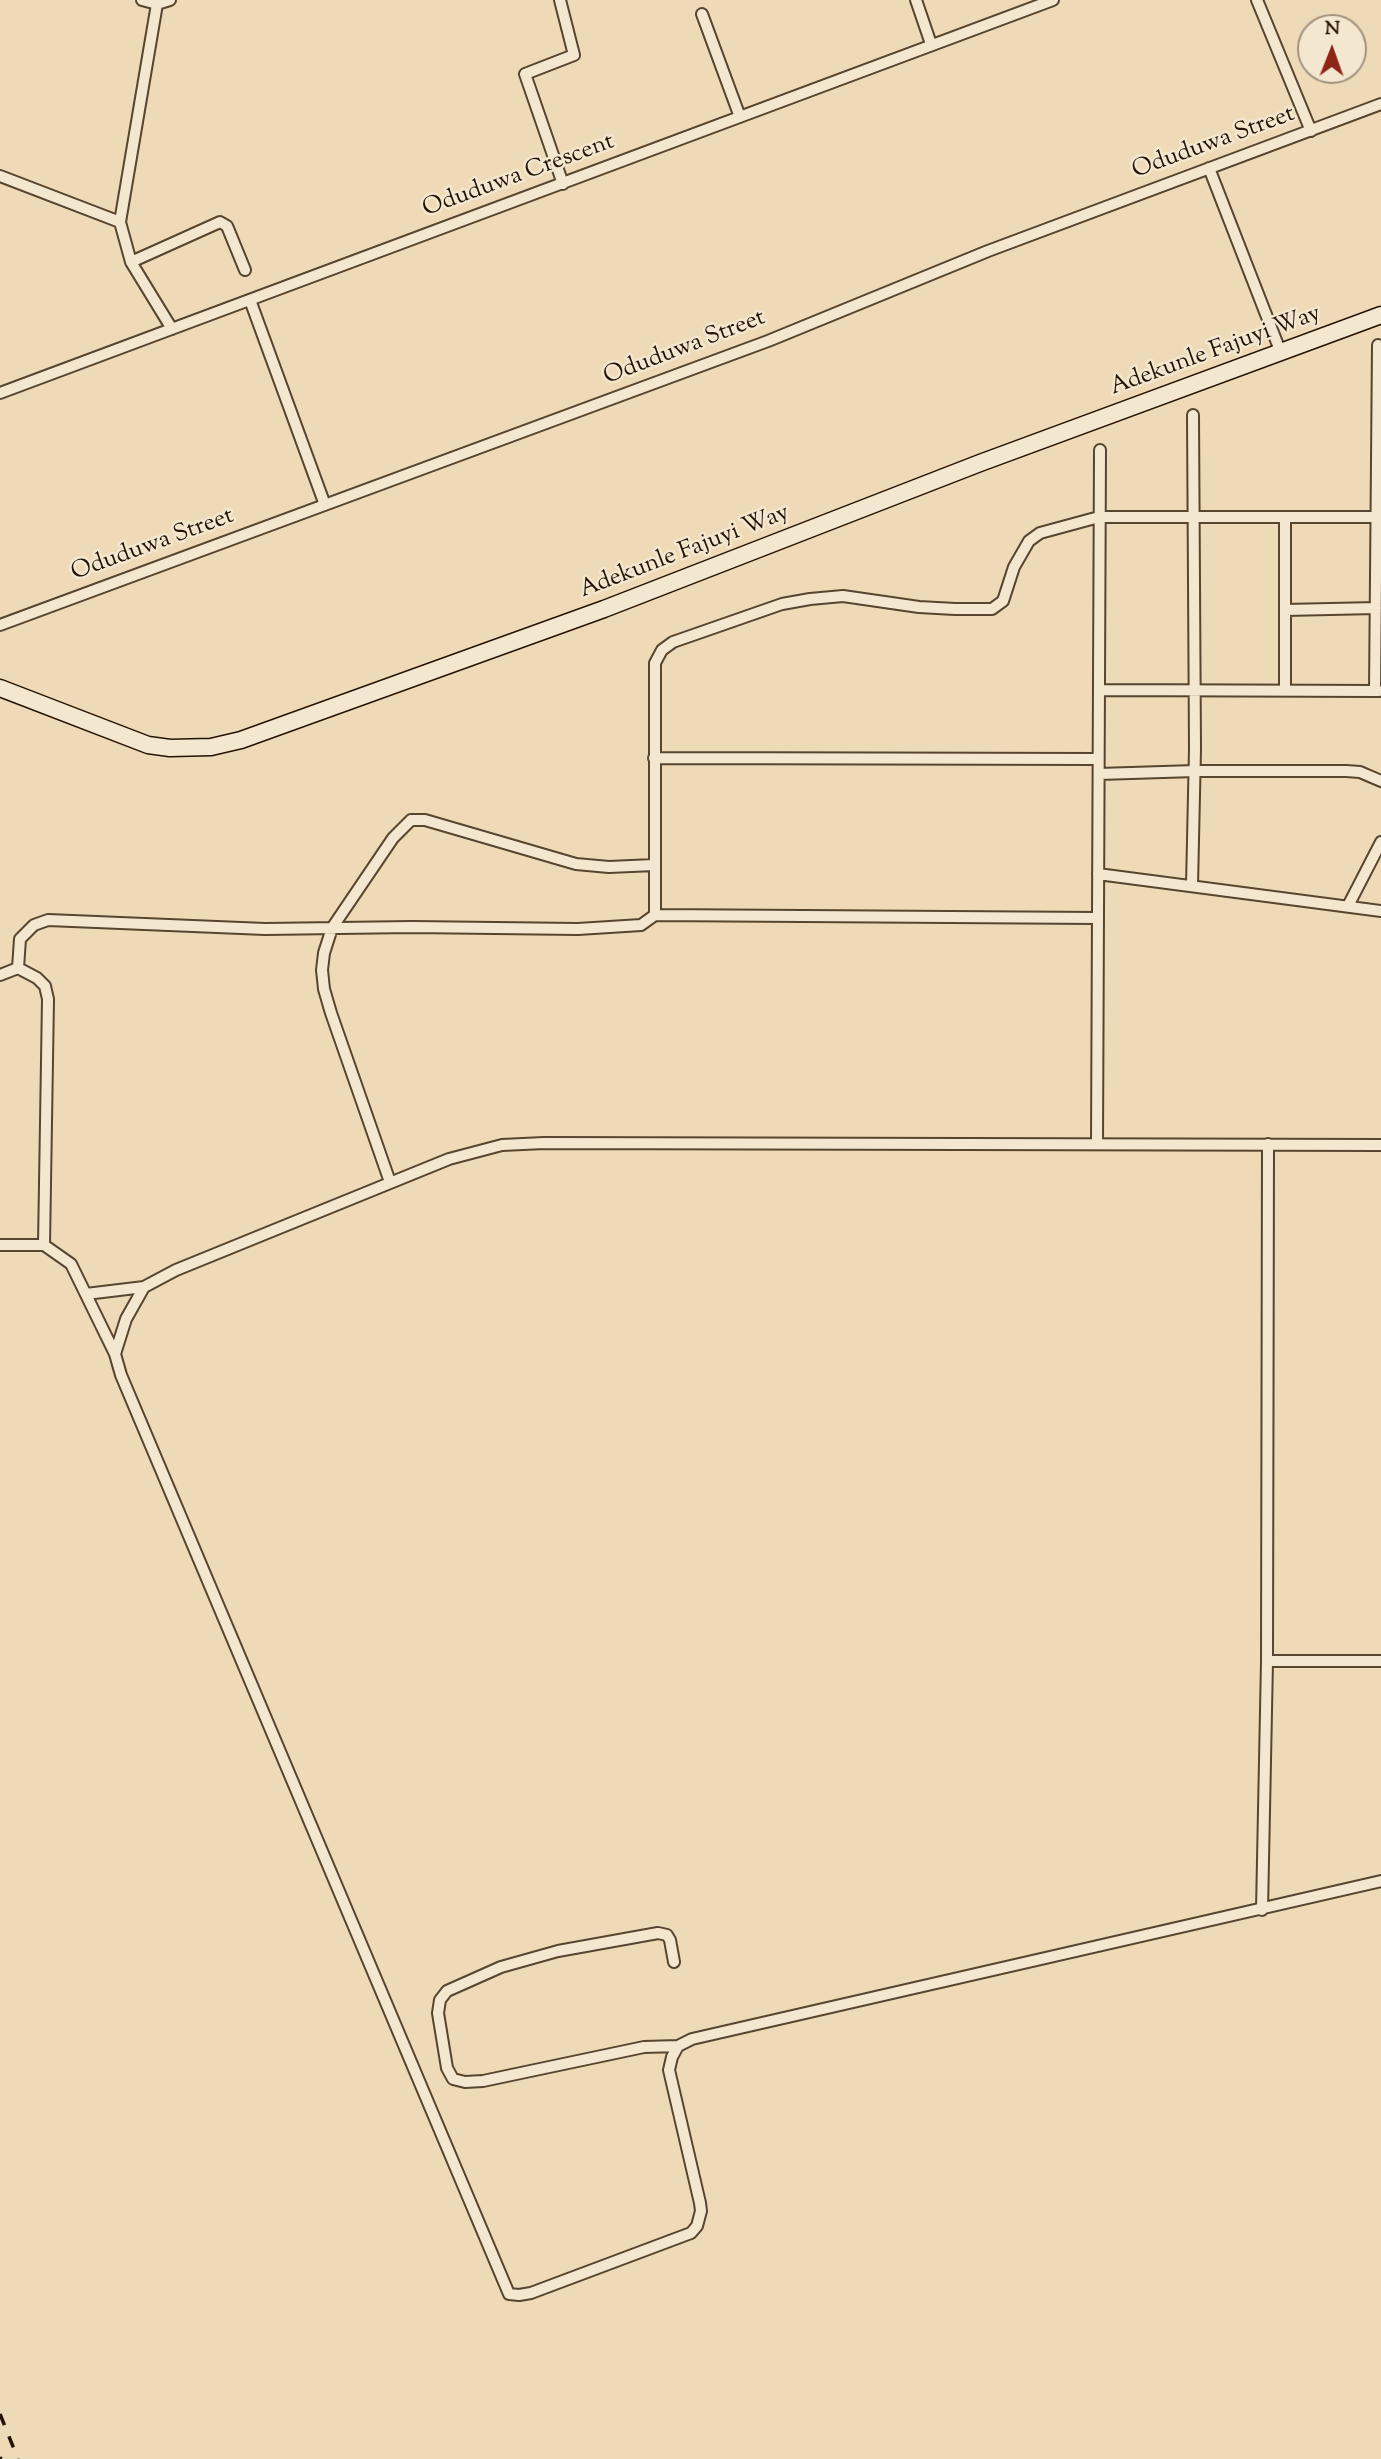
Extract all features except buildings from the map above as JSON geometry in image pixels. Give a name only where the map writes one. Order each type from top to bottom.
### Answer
[{"type":"street","points":[[142,0],[157,4],[170,0]]},
{"type":"street","points":[[560,0],[574,55],[525,74],[563,184]]},
{"type":"street","points":[[916,0],[931,44]]},
{"type":"street","name":"Oduduwa Crescent","points":[[0,393],[1053,0]]},
{"type":"street","points":[[1257,0],[1311,131]]},
{"type":"street","points":[[157,4],[120,222],[131,262],[172,329]]},
{"type":"street","points":[[702,14],[740,117]]},
{"type":"street","name":"Oduduwa Street","points":[[0,625],[768,341],[988,251],[1381,104]]},
{"type":"street","points":[[1209,168],[1281,353]]},
{"type":"street","points":[[0,176],[120,222]]},
{"type":"street","points":[[131,262],[220,222],[226,226],[245,270]]},
{"type":"street","points":[[250,300],[325,505]]},
{"type":"street","name":"Adekunle Fajuyi Way","points":[[0,688],[148,745],[170,748],[211,747],[241,740],[604,609],[980,463],[1381,315]]},
{"type":"street","points":[[1099,690],[1378,691],[1378,345]]},
{"type":"street","points":[[1192,886],[1195,771],[1193,415]]},
{"type":"street","points":[[1097,1144],[1100,450]]},
{"type":"street","points":[[654,915],[655,663],[662,650],[673,642],[782,604],[810,599],[843,596],[931,608],[992,609],[1003,601],[1014,567],[1029,541],[1040,533],[1099,517],[1379,517]]},
{"type":"street","points":[[1285,517],[1285,690]]},
{"type":"street","points":[[1285,610],[1376,608]]},
{"type":"street","points":[[654,758],[1098,760]]},
{"type":"street","points":[[1098,774],[1346,771],[1360,772],[1381,781]]},
{"type":"street","points":[[390,1182],[324,989],[324,953],[331,928],[393,838],[411,820],[425,820],[576,864],[609,867],[654,865]]},
{"type":"street","points":[[1348,906],[1381,842]]},
{"type":"street","points":[[1098,874],[1381,911]]},
{"type":"street","points":[[18,968],[20,939],[34,925],[48,920],[204,928],[626,928],[640,925],[654,915],[1097,918]]},
{"type":"street","points":[[0,975],[18,968],[37,978],[45,986],[48,999],[44,1245]]},
{"type":"street","points":[[1262,1910],[1267,1661],[1268,1144]]},
{"type":"street","points":[[86,1294],[144,1287],[176,1270],[449,1158],[502,1145],[1381,1145]]},
{"type":"street","points":[[0,1245],[44,1245],[57,1252],[71,1264],[86,1294],[115,1354],[121,1375],[509,2294],[519,2295],[543,2288],[691,2232],[697,2226],[700,2203],[669,2070],[678,2046]]},
{"type":"street","points":[[115,1354],[126,1318],[144,1287]]},
{"type":"street","points":[[1267,1661],[1381,1661]]},
{"type":"street","points":[[674,1962],[667,1935],[658,1933],[558,1951],[501,1967],[447,1991],[440,2000],[438,2013],[447,2068],[453,2079],[465,2082],[483,2081],[644,2047],[678,2046],[692,2039],[1381,1881]]},
{"type":"railway","points":[[0,2414],[18,2459]]}]
